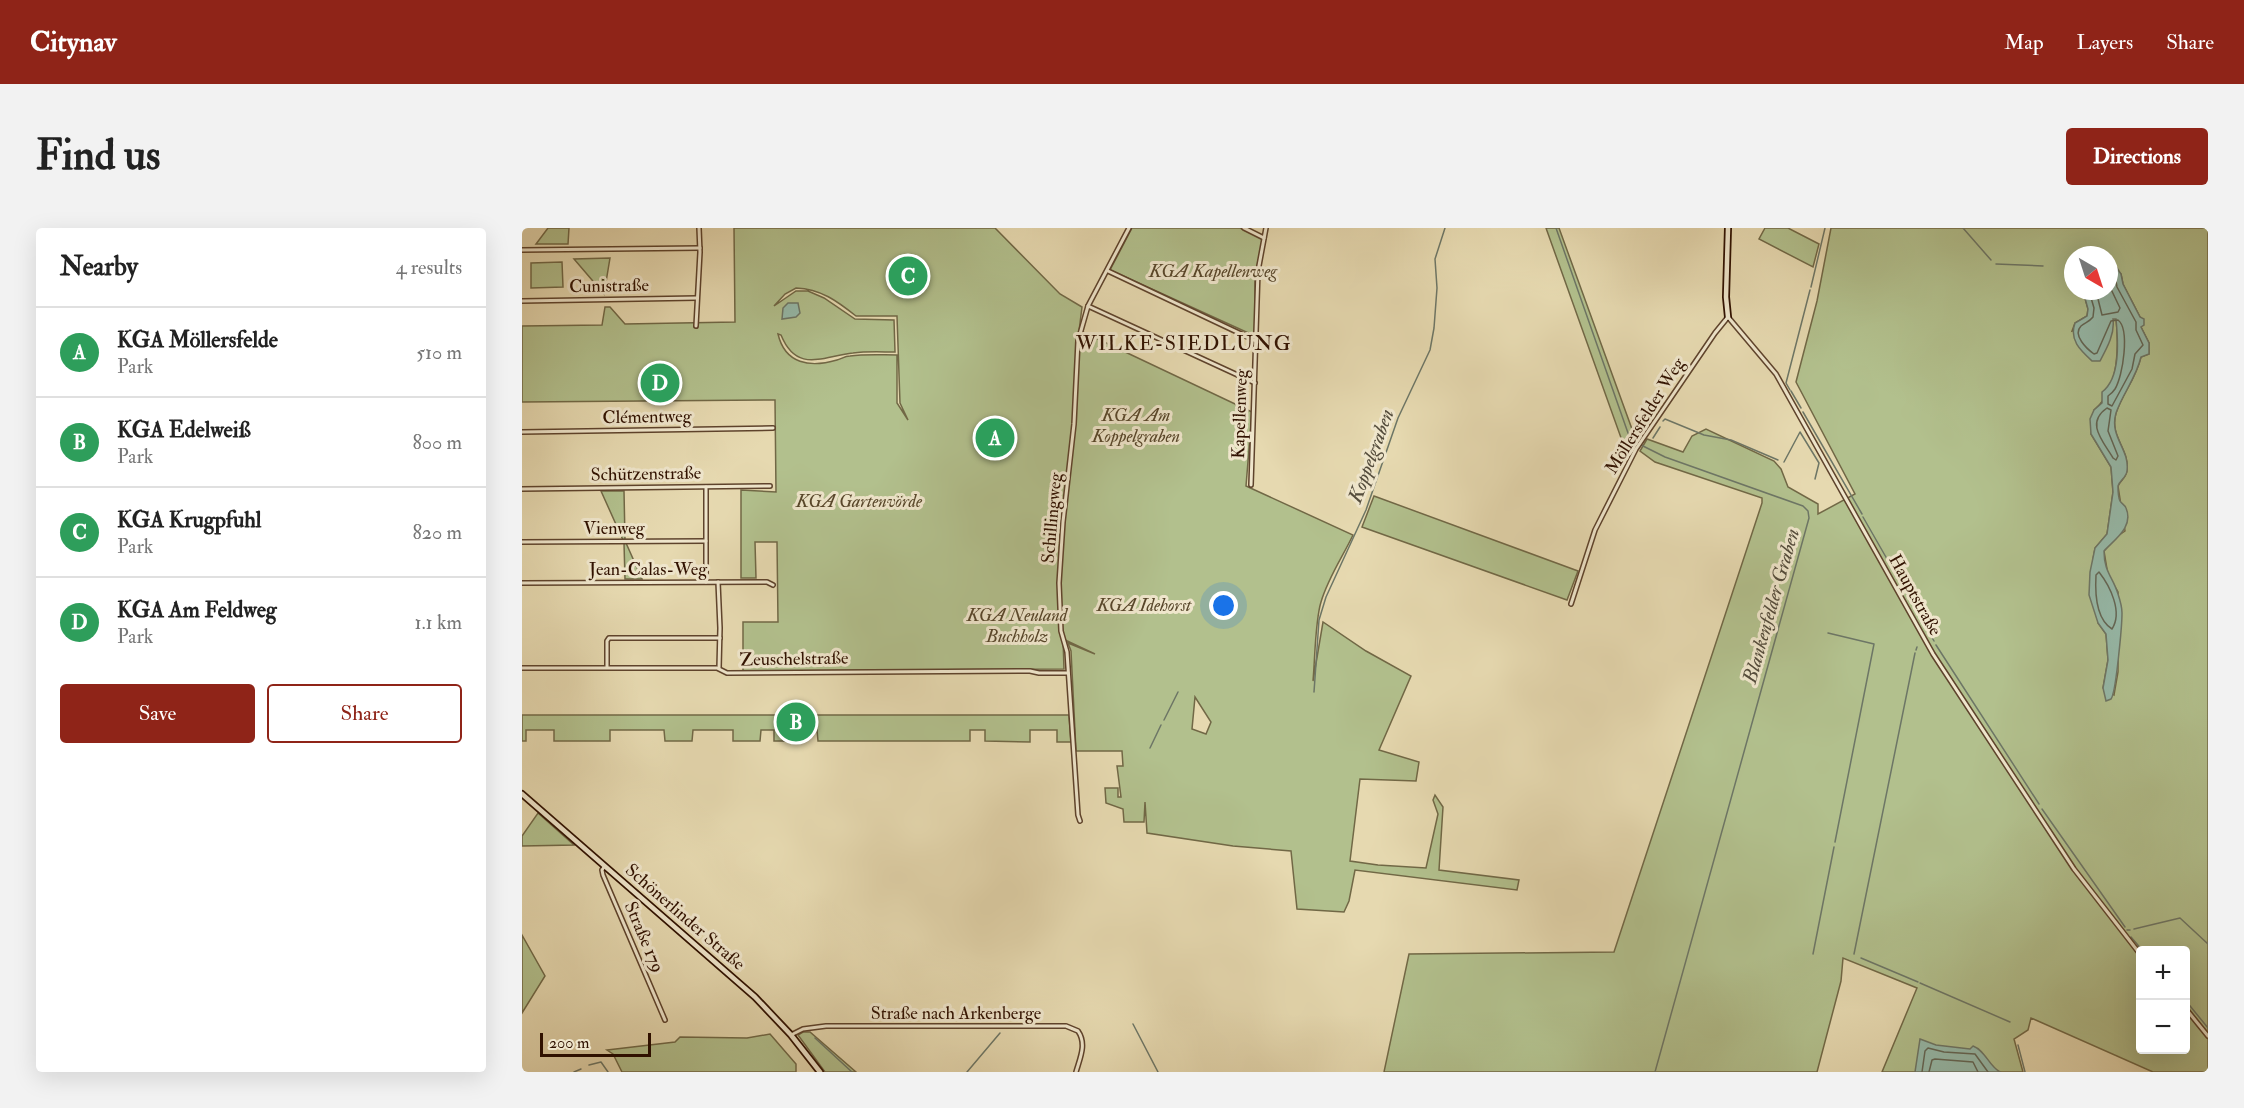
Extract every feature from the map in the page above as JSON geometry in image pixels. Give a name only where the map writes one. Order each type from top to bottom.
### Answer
[{"type":"main road","points":[[1728,228],[1726,311],[1728,317]]},
{"type":"main road","name":"Schönerlinder Straße","points":[[522,794],[755,997],[791,1035],[820,1072]]},
{"type":"street","points":[[696,326],[699,228]]},
{"type":"street","name":"Schillingweg","points":[[1080,821],[1067,652],[1061,631],[1059,583],[1063,522],[1074,424],[1078,341],[1088,306],[1129,228]]},
{"type":"street","points":[[1244,228],[1264,238]]},
{"type":"street","name":"Kapellenweg","points":[[1251,485],[1258,271],[1266,228]]},
{"type":"street","points":[[522,250],[700,248]]},
{"type":"street","points":[[1108,271],[1256,341]]},
{"type":"street","name":"Cunistraße","points":[[522,301],[697,298]]},
{"type":"street","points":[[1088,306],[1255,383]]},
{"type":"street","name":"Möllersfelder Weg","points":[[1571,604],[1595,530],[1636,448],[1728,317]]},
{"type":"street","name":"Hauptstraße","points":[[1728,317],[1776,374],[1945,674],[2074,868],[2136,949]]},
{"type":"street","name":"Clémentweg","points":[[522,432],[773,428]]},
{"type":"street","name":"Schützenstraße","points":[[522,489],[770,486]]},
{"type":"street","points":[[706,487],[706,582]]},
{"type":"street","name":"Vienweg","points":[[522,542],[706,541]]},
{"type":"street","points":[[718,582],[719,668]]},
{"type":"street","name":"Jean-Calas-Weg","points":[[522,583],[766,582],[773,585]]},
{"type":"street","points":[[607,667],[607,640],[609,638],[720,638]]},
{"type":"street","name":"Zeuschelstraße","points":[[522,668],[719,668],[727,673],[1068,672]]},
{"type":"street","name":"Straße 179","points":[[606,866],[602,870],[603,875],[665,1020]]},
{"type":"street","points":[[2190,1014],[2208,1036]]},
{"type":"street","name":"Straße nach Arkenberge","points":[[791,1035],[803,1029],[826,1026],[1066,1026],[1078,1031],[1083,1041],[1076,1072]]},
{"type":"green space","points":[[548,228],[569,228],[568,244],[536,244]]},
{"type":"green space","points":[[734,228],[995,228],[1060,294],[1082,307],[1078,339],[1083,332],[1252,412],[1246,486],[1353,535],[1331,576],[1321,602],[1316,630],[1313,681],[1323,622],[1366,651],[1411,676],[1379,750],[1419,762],[1416,781],[1360,779],[1350,861],[1426,868],[1438,814],[1433,800],[1435,795],[1443,807],[1439,870],[1519,880],[1517,890],[1355,870],[1349,901],[1344,912],[1297,909],[1291,851],[1233,846],[1147,833],[1145,802],[1144,822],[1124,822],[1123,809],[1106,803],[1105,788],[1118,788],[1118,797],[1121,797],[1117,766],[1123,766],[1122,751],[1076,751],[1071,651],[1068,643],[1095,654],[1063,639],[1064,669],[743,671],[743,622],[778,622],[777,542],[755,542],[756,578],[741,578],[741,490],[776,492],[775,400],[522,402],[522,326],[602,325],[605,307],[610,307],[625,324],[735,322]],"holes":[[[796,288],[821,293],[856,316],[897,316],[900,403],[908,420],[897,403],[897,355],[856,355],[817,364],[808,363],[793,358],[786,352],[778,334],[781,335],[787,347],[803,359],[821,359],[858,352],[895,352],[894,320],[855,319],[824,298],[808,291],[796,291],[774,306],[785,294]],[[1195,697],[1211,722],[1206,734],[1192,729]]]},
{"type":"green space","name":"KGA Kapellenweg","points":[[1132,228],[1240,228],[1263,239],[1255,276],[1255,336],[1110,270]]},
{"type":"green space","points":[[1546,228],[1559,228],[1632,429],[1640,437],[1632,452],[1625,449]]},
{"type":"green space","points":[[1765,228],[1788,228],[1819,244],[1813,267],[1759,239]]},
{"type":"green space","points":[[1831,228],[2208,228],[2208,1072],[2153,1072],[2031,1018],[2028,1030],[2014,1039],[2023,1072],[1882,1072],[1917,988],[1843,958],[1841,981],[1817,1072],[1384,1072],[1409,954],[1614,952],[1762,503],[1762,498],[1655,462],[1640,451],[1647,439],[1683,452],[1692,436],[1706,429],[1774,461],[1781,469],[1788,487],[1818,504],[1818,514],[1855,494],[1796,382],[1817,301]],"holes":[[[2064,246],[2118,246],[2118,272],[2121,274],[2123,284],[2140,317],[2141,327],[2149,343],[2149,354],[2141,357],[2116,413],[2115,421],[2115,429],[2127,463],[2126,473],[2118,486],[2125,531],[2115,538],[2104,551],[2108,575],[2118,592],[2118,672],[2114,695],[2103,688],[2108,660],[2106,634],[2098,623],[2093,559],[2095,548],[2107,534],[2113,492],[2111,467],[2091,434],[2094,410],[2108,391],[2116,368],[2116,318],[2072,331],[2075,323],[2087,316],[2088,309],[2086,300],[2064,300]]]},
{"type":"green space","points":[[610,258],[604,294],[574,259]]},
{"type":"green space","points":[[562,262],[563,287],[531,288],[531,263]]},
{"type":"green space","points":[[601,491],[624,491],[625,540],[623,540]]},
{"type":"green space","points":[[1374,496],[1578,571],[1567,600],[1362,527]]},
{"type":"green space","points":[[624,543],[626,543],[642,579],[625,579]]},
{"type":"green space","points":[[522,715],[1069,715],[1071,742],[1057,742],[1057,730],[1030,730],[1030,742],[985,741],[985,730],[970,730],[970,741],[818,741],[817,730],[804,730],[804,741],[774,741],[774,730],[761,730],[760,741],[733,741],[733,730],[693,730],[692,741],[665,741],[664,730],[610,730],[610,741],[554,741],[554,730],[526,730],[526,741],[522,741]]},
{"type":"green space","points":[[538,813],[574,845],[522,846],[522,836]]},
{"type":"green space","points":[[522,935],[545,976],[522,1013]]},
{"type":"green space","points":[[810,1032],[856,1072],[825,1072],[798,1035]]},
{"type":"green space","points":[[770,1034],[796,1064],[796,1072],[622,1072],[613,1054],[607,1050],[675,1042],[680,1037],[747,1038]]},
{"type":"water","points":[[2118,270],[2140,317],[2144,319],[2144,325],[2141,327],[2149,343],[2149,354],[2141,357],[2116,413],[2115,421],[2117,436],[2127,463],[2126,473],[2118,486],[2118,496],[2128,515],[2122,532],[2104,551],[2105,564],[2116,588],[2122,613],[2115,685],[2111,699],[2106,701],[2103,688],[2108,660],[2106,634],[2098,623],[2089,595],[2090,572],[2095,548],[2107,534],[2113,492],[2111,467],[2091,434],[2090,419],[2094,410],[2102,403],[2102,392],[2108,386],[2115,368],[2116,319],[2113,319],[2112,335],[2100,361],[2092,361],[2083,353],[2073,335],[2075,323],[2087,316],[2086,300],[2118,300]]},
{"type":"water","points":[[788,303],[798,303],[800,313],[796,317],[782,319],[783,308]]},
{"type":"water","points":[[1920,1039],[1936,1045],[1970,1049],[1973,1046],[1981,1051],[2000,1072],[1915,1072]]},
{"type":"waterway","name":"Koppelgraben","points":[[1314,692],[1319,620],[1326,597],[1366,510],[1398,418],[1430,350],[1437,288],[1435,259],[1445,228]]},
{"type":"waterway","name":"Blankenfelder Graben","points":[[1556,228],[1628,433],[1639,444],[1665,457],[1803,506],[1808,511],[1809,518],[1655,1072]]},
{"type":"waterway","points":[[1811,287],[1825,228]]},
{"type":"waterway","points":[[1963,228],[1991,260]]},
{"type":"waterway","points":[[1996,264],[2043,266]]},
{"type":"waterway","points":[[1790,390],[1786,383],[1810,290]]},
{"type":"waterway","points":[[1791,391],[1801,408]]},
{"type":"waterway","points":[[1803,412],[1862,514]]},
{"type":"waterway","points":[[1663,421],[1665,419],[1704,435],[1731,440],[1778,460]]},
{"type":"waterway","points":[[1653,438],[1660,427]]},
{"type":"waterway","points":[[1784,462],[1800,432],[1819,463],[1815,479]]},
{"type":"waterway","points":[[1863,517],[1934,641]]},
{"type":"waterway","points":[[1828,633],[1874,644],[1835,842]]},
{"type":"waterway","points":[[1936,645],[2039,804]]},
{"type":"waterway","points":[[1854,954],[1915,653]]},
{"type":"waterway","points":[[1164,720],[1178,692]]},
{"type":"waterway","points":[[1150,748],[1161,725]]},
{"type":"waterway","points":[[2042,809],[2125,927]]},
{"type":"waterway","points":[[1813,954],[1834,847]]},
{"type":"waterway","points":[[2134,929],[2180,918],[2208,944]]},
{"type":"waterway","points":[[2131,937],[2139,946]]},
{"type":"waterway","points":[[1861,958],[1918,982]]},
{"type":"waterway","points":[[1920,983],[2010,1022]]},
{"type":"waterway","points":[[2190,1006],[2208,1028]]},
{"type":"waterway","points":[[1133,1024],[1158,1072]]},
{"type":"waterway","points":[[967,1072],[1000,1033]]},
{"type":"waterway","points":[[815,1038],[852,1072]]},
{"type":"waterway","points":[[2018,1045],[2025,1072]]},
{"type":"waterway","points":[[589,1065],[601,1062],[608,1072]]},
{"type":"waterway","points":[[574,1072],[581,1069]]},
{"type":"place","name":"KGA Krugpfuhl","points":[[908,276]]},
{"type":"place","name":"KGA Am Feldweg","points":[[660,383]]},
{"type":"place","name":"KGA Möllersfelde","points":[[995,438]]},
{"type":"place","name":"KGA Edelweiß","points":[[796,722]]},
{"type":"district","name":"WILKE-SIEDLUNG","points":[[1184,343]]},
{"type":"park label","name":"KGA Am Koppelgraben","points":[[1136,426]]},
{"type":"park label","name":"KGA Gartenvörde","points":[[859,501]]},
{"type":"park label","name":"KGA Idehorst","points":[[1144,605]]},
{"type":"park label","name":"KGA Neuland Buchholz","points":[[1017,625]]}]
